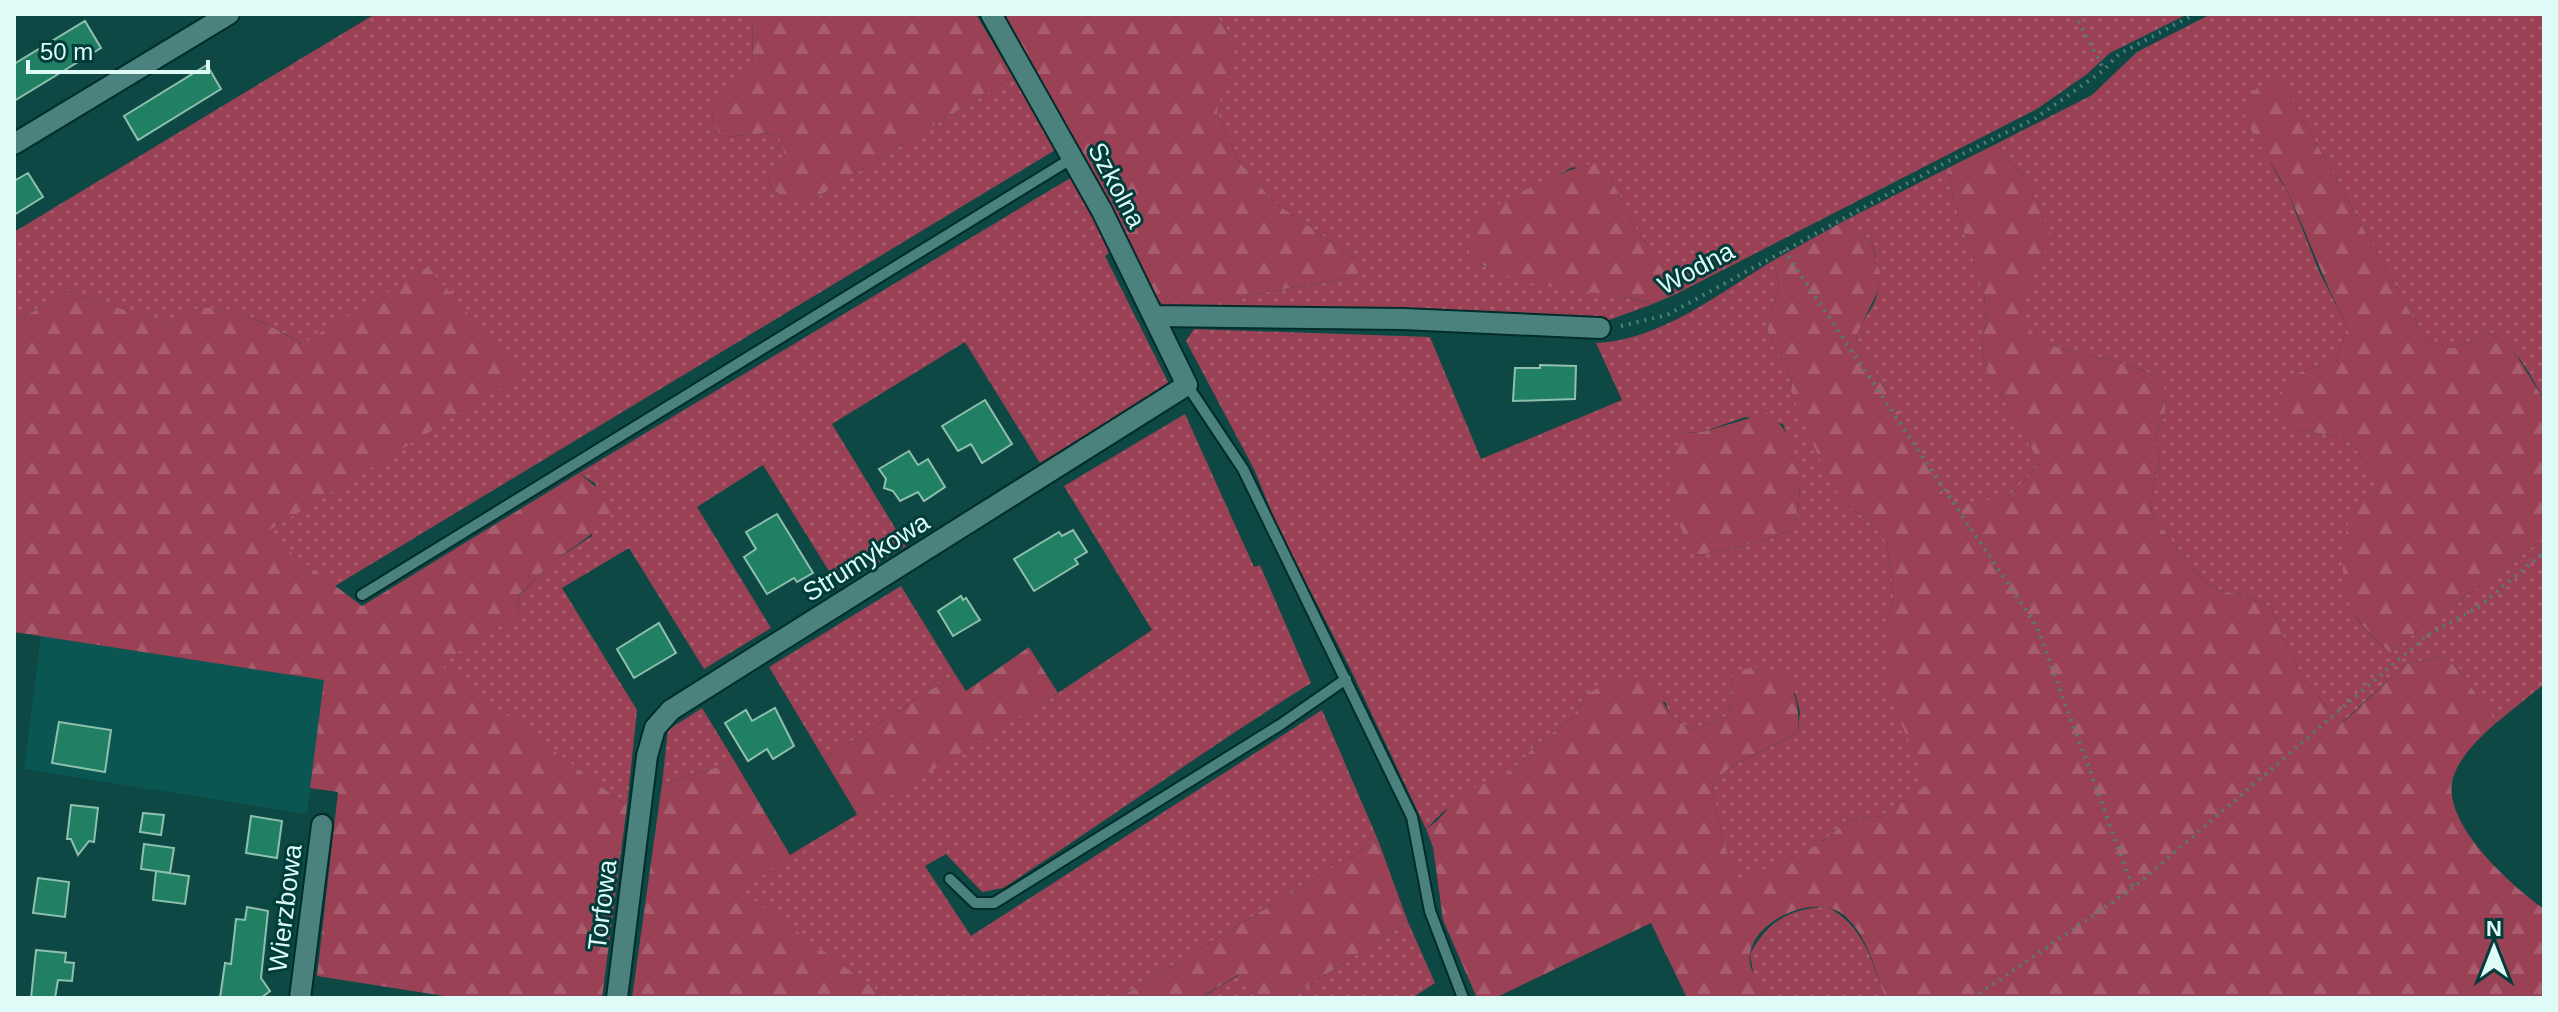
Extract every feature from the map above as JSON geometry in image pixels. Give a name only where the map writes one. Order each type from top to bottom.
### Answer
[{"type":"street","points":[[14,144],[229,14]]},
{"type":"street","name":"Szkolna","points":[[991,14],[1074,157],[1187,385]]},
{"type":"street","points":[[1155,316],[1403,319],[1600,328]]},
{"type":"street","name":"Strumykowa","points":[[639,818],[655,728],[671,710],[1187,385]]},
{"type":"street","name":"Torfowa","points":[[617,998],[639,818]]},
{"type":"street","name":"Wierzbowa","points":[[300,998],[322,825]]},
{"type":"lane","points":[[362,595],[1074,157]]},
{"type":"lane","points":[[1187,385],[1243,469],[1412,817],[1430,911],[1463,998]]},
{"type":"lane","points":[[950,879],[975,903],[994,903],[1280,725],[1346,679]]},
{"type":"path","points":[[2075,14],[2104,70]]},
{"type":"path","name":"Wodna","points":[[1600,328],[1629,326],[1667,315],[1952,159],[2036,118],[2104,70],[2119,54],[2195,14]]},
{"type":"path","points":[[1784,250],[2037,627],[2133,888]]},
{"type":"path","points":[[1973,998],[2133,888],[2426,636],[2480,606],[2544,552]]},
{"type":"shaded area","points":[[41,636],[325,680],[307,814],[24,769]]},
{"type":"green space","points":[[375,14],[752,14],[753,66],[740,82],[714,102],[712,119],[720,135],[779,136],[785,156],[768,175],[771,188],[790,202],[809,202],[1013,77],[1057,149],[335,586],[264,533],[520,376],[302,344],[263,322],[232,311],[202,308],[189,311],[168,324],[67,291],[14,323],[14,232]]},
{"type":"green space","points":[[752,14],[976,14],[1013,77],[809,202],[790,202],[771,188],[768,175],[785,156],[779,136],[720,135],[712,119],[713,102],[740,82],[753,66]]},
{"type":"green space","points":[[998,14],[1216,14],[1227,31],[1238,60],[1222,89],[1217,112],[1237,159],[1274,202],[1360,261],[1360,273],[1345,279],[1248,295],[1223,310],[1170,309],[1163,304],[1146,282],[1083,159]]},
{"type":"green space","points":[[1216,14],[2188,14],[2110,53],[2087,74],[2037,109],[1678,293],[1632,222],[1611,178],[1573,167],[1493,210],[1476,224],[1481,265],[1544,285],[1653,304],[1609,320],[1223,310],[1248,295],[1345,279],[1360,273],[1360,261],[1274,202],[1237,159],[1217,112],[1222,89],[1237,60],[1227,31]]},
{"type":"green space","points":[[2211,14],[2544,14],[2544,400],[2516,354],[2492,333],[2452,348],[2426,341],[2283,83],[2270,162],[2288,193],[2319,271],[2347,327],[2336,362],[2295,375],[2282,388],[2278,410],[2298,430],[2341,437],[2352,444],[2374,476],[2374,490],[2352,530],[2345,559],[2346,589],[2357,617],[2390,653],[2544,537],[2544,684],[2496,723],[2459,669],[2442,657],[2405,664],[2345,720],[2339,722],[2302,677],[2270,607],[2244,595],[2222,591],[2203,581],[2153,517],[2150,501],[2160,461],[2155,437],[2165,414],[2166,394],[2159,378],[2128,365],[2046,343],[2030,331],[2025,311],[2031,281],[2052,238],[2028,182],[1996,144],[2092,95],[2137,52]]},
{"type":"green space","points":[[2264,83],[2283,83],[2426,341],[2452,348],[2492,333],[2504,340],[2517,356],[2544,400],[2544,537],[2390,653],[2352,610],[2343,574],[2351,510],[2363,504],[2374,490],[2374,476],[2352,444],[2341,437],[2298,430],[2278,410],[2282,388],[2288,380],[2304,371],[2336,362],[2347,327],[2289,195],[2244,113],[2252,92]]},
{"type":"green space","points":[[1996,144],[2028,182],[2053,238],[2032,281],[2025,311],[2031,331],[2047,343],[2129,365],[2159,378],[2166,394],[2165,414],[2155,437],[2160,461],[2150,501],[2153,517],[2203,581],[2222,591],[2244,595],[2270,607],[2302,677],[2339,722],[2346,720],[2405,664],[2442,657],[2459,669],[2496,723],[2458,765],[2452,782],[2453,799],[2459,818],[2483,854],[2544,909],[2544,998],[1885,998],[1860,933],[1845,916],[1833,909],[1820,907],[1790,912],[1764,929],[1755,940],[1750,965],[1768,998],[1687,998],[1651,923],[1495,998],[1477,998],[1443,920],[1433,847],[1426,829],[1460,795],[1513,770],[1533,748],[1572,718],[1587,694],[1615,679],[1636,677],[1650,681],[1670,714],[1692,731],[1729,715],[1732,673],[1764,667],[1785,678],[1792,689],[1798,733],[1730,767],[1712,786],[1722,838],[1738,881],[1819,844],[1848,821],[1881,816],[1928,784],[1891,701],[1886,627],[1894,595],[1887,543],[1874,525],[1842,501],[1823,467],[1791,392],[1792,380],[1767,331],[1779,285],[1774,260],[1842,222],[1871,242],[1880,273],[1878,291],[1856,336],[1951,508],[2010,495],[2040,464],[1986,368],[1981,342],[1986,323],[1984,293],[1954,202],[1948,168]]},
{"type":"green space","points":[[1594,163],[1611,178],[1632,222],[1678,293],[1653,304],[1535,284],[1490,269],[1470,257],[1470,234],[1487,213],[1532,186]]},
{"type":"green space","points":[[1948,168],[1954,202],[1984,293],[1986,323],[1981,342],[1986,368],[2040,464],[2010,495],[1951,509],[1856,336],[1876,299],[1879,274],[1871,242],[1842,222]]},
{"type":"green space","points":[[1072,177],[1111,251],[1105,256],[1169,384],[1040,463],[965,342],[832,424],[906,546],[839,587],[763,465],[697,507],[771,628],[704,669],[629,548],[562,588],[637,710],[627,806],[438,664],[518,615],[519,596],[552,562],[592,536],[596,484],[579,473]]},
{"type":"green space","points":[[1774,260],[1779,285],[1767,331],[1792,380],[1791,392],[1842,501],[1874,525],[1887,543],[1894,595],[1886,627],[1929,784],[1881,816],[1848,821],[1819,844],[1738,882],[1722,838],[1712,786],[1730,767],[1798,733],[1800,711],[1795,693],[1732,674],[1729,715],[1692,731],[1670,714],[1665,702],[1587,694],[1572,718],[1533,748],[1513,770],[1444,811],[1426,829],[1350,668],[1280,532],[1254,469],[1186,341],[1194,329],[1430,337],[1481,459],[1622,400],[1596,343],[1620,340],[1667,324]],"holes":[[[1745,417],[1783,424],[1793,452],[1800,488],[1793,530],[1744,546],[1694,556],[1683,433],[1703,432]]]},
{"type":"green space","points":[[428,267],[521,376],[265,533],[362,606],[579,473],[607,496],[612,509],[607,518],[519,595],[518,615],[439,664],[627,806],[602,998],[457,998],[317,976],[338,792],[310,788],[324,680],[14,632],[14,323],[67,291],[168,324],[186,312],[202,308],[232,311],[278,330],[302,344]]},
{"type":"green space","points":[[1767,413],[1788,436],[1798,466],[1799,499],[1793,530],[1744,546],[1694,556],[1669,496],[1671,470],[1683,433],[1703,432]]},
{"type":"green space","points":[[1185,414],[1254,567],[1260,565],[1311,683],[1003,888],[982,892],[946,854],[925,866],[971,936],[1322,710],[1378,840],[1119,998],[887,998],[741,891],[790,855],[1058,693],[1152,630],[1064,486]]},
{"type":"green space","points":[[901,586],[955,674],[824,759],[769,667]]},
{"type":"green space","points":[[1029,647],[1058,693],[858,816],[824,759],[955,674],[966,691]]},
{"type":"green space","points":[[702,708],[735,762],[662,784],[668,730]]},
{"type":"green space","points":[[735,762],[790,855],[742,891],[887,998],[632,998],[662,784]]},
{"type":"green space","points":[[1378,840],[1408,922],[1289,998],[1256,998],[1238,975],[1200,998],[1119,998]]},
{"type":"green space","points":[[1827,907],[1840,915],[1858,934],[1871,958],[1885,998],[1768,998],[1754,977],[1750,954],[1757,943],[1781,918],[1802,910]]},
{"type":"green space","points":[[1408,922],[1435,983],[1412,998],[1289,998]]},
{"type":"green space","points":[[1239,975],[1256,998],[1201,998]]},
{"type":"building","points":[[85,21],[101,48],[14,101],[14,64]]},
{"type":"building","points":[[207,65],[221,89],[138,140],[124,116]]},
{"type":"building","points":[[28,173],[43,197],[14,215],[14,181]]},
{"type":"building","points":[[1540,365],[1576,366],[1575,399],[1513,401],[1515,368],[1540,368]]},
{"type":"building","points":[[985,400],[1012,444],[982,463],[971,444],[958,451],[942,426]]},
{"type":"building","points":[[909,451],[918,465],[928,459],[945,487],[924,501],[918,492],[900,501],[893,491],[884,488],[886,479],[879,469]]},
{"type":"building","points":[[777,514],[813,573],[797,582],[794,578],[767,594],[744,557],[756,549],[746,532]]},
{"type":"building","points":[[1073,530],[1087,552],[1075,559],[1078,564],[1034,591],[1014,559],[1059,532],[1062,536]]},
{"type":"building","points":[[961,596],[963,600],[966,598],[980,620],[953,636],[938,611]]},
{"type":"building","points":[[659,623],[676,653],[634,678],[617,649]]},
{"type":"building","points":[[775,708],[794,746],[773,759],[767,749],[748,761],[725,723],[746,710],[752,721]]},
{"type":"building","points":[[59,722],[111,730],[105,772],[52,763]]},
{"type":"building","points":[[71,805],[98,808],[94,842],[89,841],[78,855],[71,839],[67,839]]},
{"type":"building","points":[[143,813],[164,815],[161,835],[140,832]]},
{"type":"building","points":[[251,816],[282,821],[277,858],[246,853]]},
{"type":"building","points":[[144,844],[174,848],[170,873],[141,869]]},
{"type":"building","points":[[156,871],[189,876],[185,904],[153,900]]},
{"type":"building","points":[[38,878],[69,882],[65,917],[33,913]]},
{"type":"building","points":[[247,907],[268,911],[261,978],[270,991],[261,998],[220,998],[225,963],[231,964],[236,919],[245,920]]},
{"type":"building","points":[[36,950],[66,953],[65,962],[74,963],[72,981],[58,980],[55,998],[31,998]]}]
